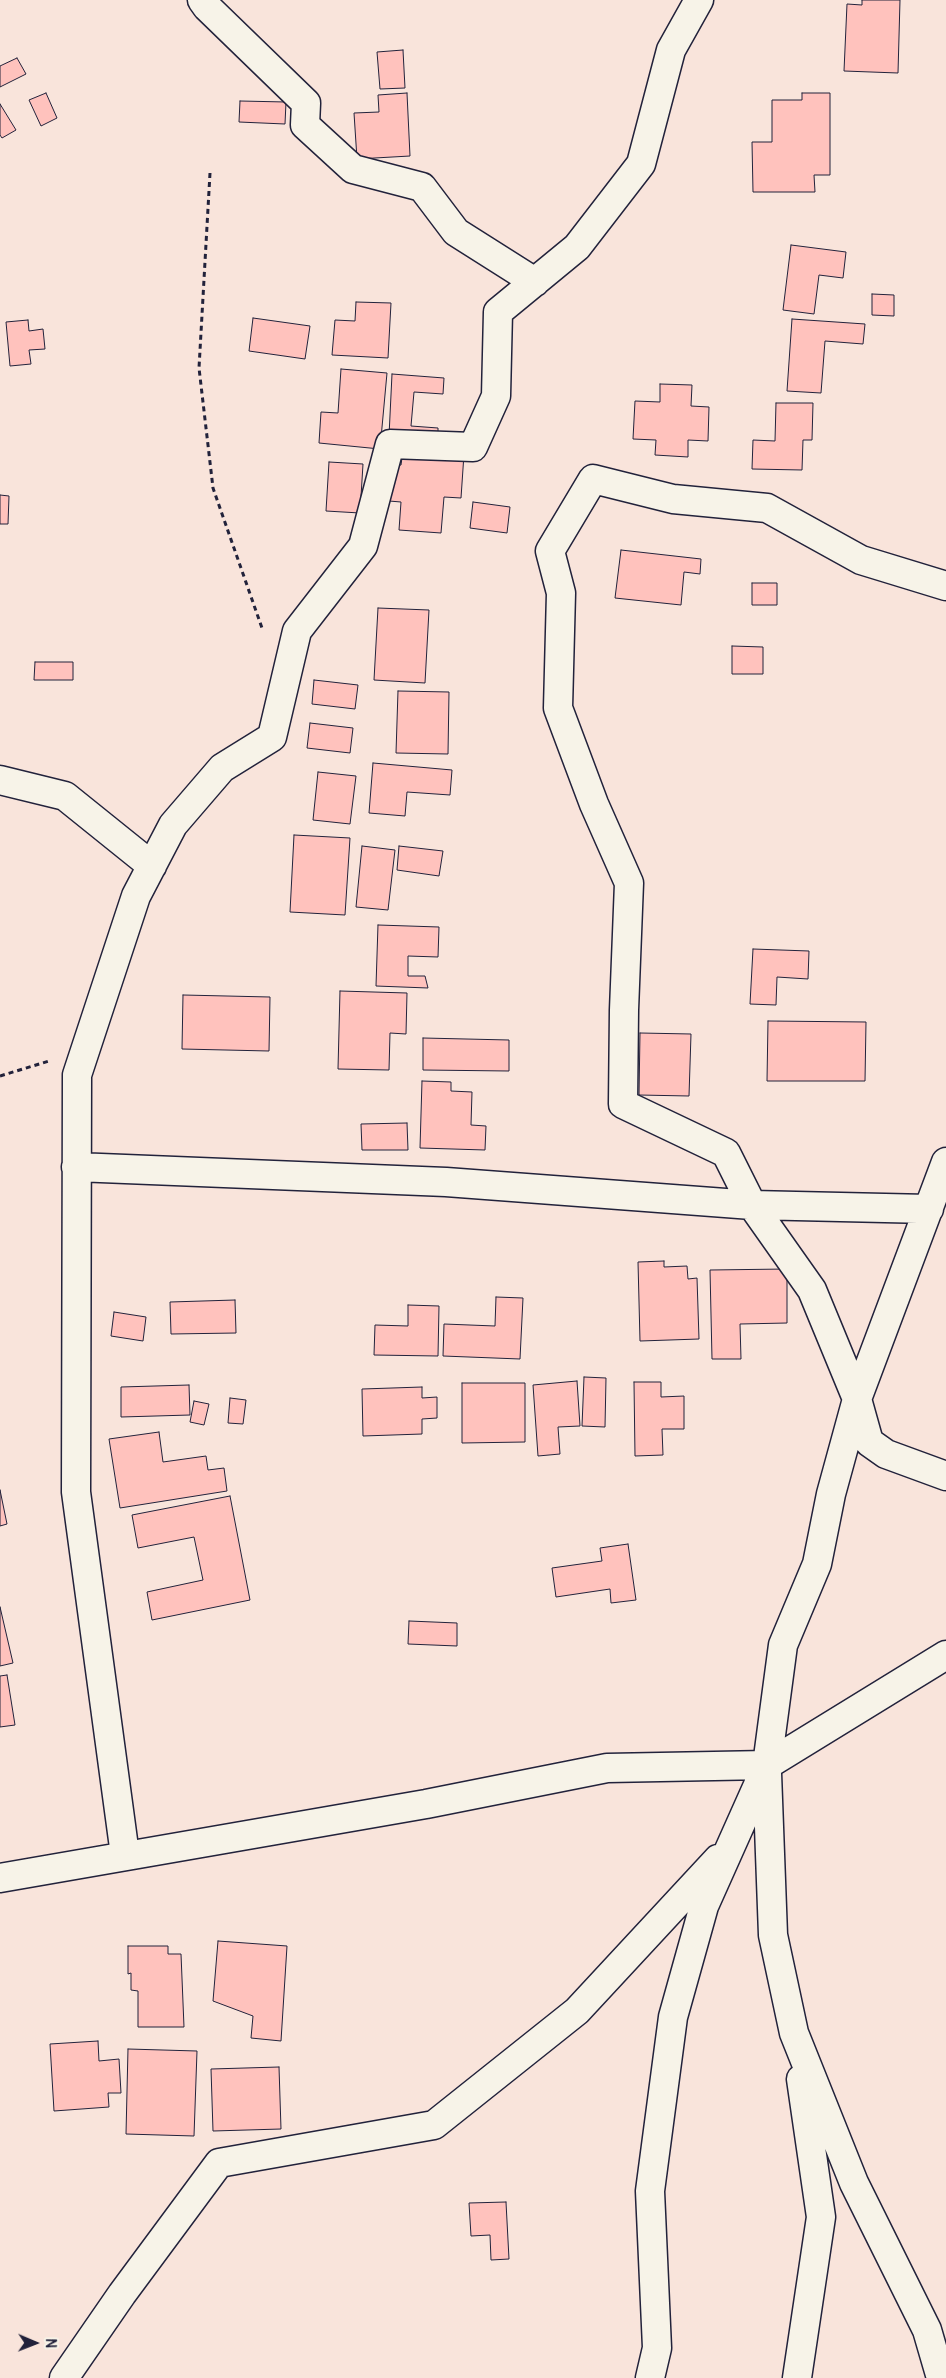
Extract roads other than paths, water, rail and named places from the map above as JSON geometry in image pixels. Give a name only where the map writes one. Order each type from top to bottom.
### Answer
[{"type":"street","points":[[202,0],[207,8],[306,103],[304,125],[353,169],[422,187],[456,232],[535,282]]},
{"type":"street","points":[[125,1855],[76,1492],[76,1075],[136,896],[173,825],[222,768],[272,737],[297,631],[363,546],[390,444],[473,447],[496,396],[498,312],[577,247],[641,164],[672,50],[700,0]]},
{"type":"street","points":[[946,586],[861,560],[767,508],[674,500],[593,479],[550,551],[562,593],[558,708],[594,804],[629,883],[624,1010],[623,1104],[726,1153],[752,1206],[812,1290],[857,1399],[869,1442],[886,1454],[946,1476]]},
{"type":"street","points":[[0,780],[65,796],[113,832],[152,866]]},
{"type":"street","points":[[797,2378],[821,2218],[794,2034],[773,1936],[767,1765],[783,1645],[817,1564],[831,1494],[857,1399],[946,1162]]},
{"type":"street","points":[[76,1167],[446,1182],[752,1206],[928,1209]]},
{"type":"street","points":[[0,1878],[426,1804],[607,1768],[767,1765],[946,1655]]},
{"type":"street","points":[[650,2378],[657,2348],[650,2191],[673,2017],[704,1906],[767,1765]]},
{"type":"street","points":[[64,2378],[122,2294],[219,2163],[434,2125],[577,2011],[733,1842]]},
{"type":"street","points":[[794,2034],[854,2183],[927,2330],[941,2378]]}]
